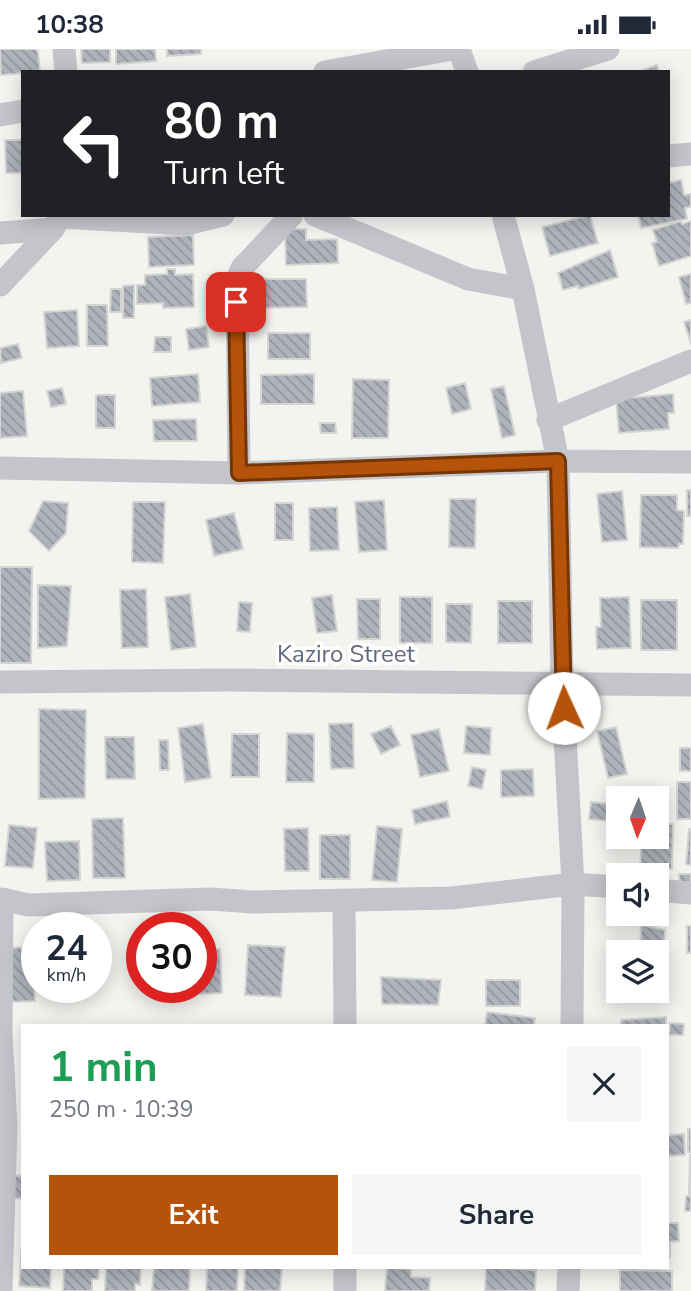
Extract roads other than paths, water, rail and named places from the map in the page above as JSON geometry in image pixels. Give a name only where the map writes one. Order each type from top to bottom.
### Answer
[{"type":"street","points":[[64,49],[66,70]]},
{"type":"street","points":[[336,70],[453,49]]},
{"type":"street","points":[[460,49],[466,70]]},
{"type":"street","points":[[540,70],[608,49]]},
{"type":"street","points":[[0,115],[21,111]]},
{"type":"street","points":[[670,156],[691,154]]},
{"type":"street","points":[[0,233],[58,220],[186,224],[215,217]]},
{"type":"street","points":[[239,473],[237,280],[242,268],[290,217]]},
{"type":"street","points":[[320,217],[468,279],[523,289]]},
{"type":"street","points":[[504,217],[523,289],[558,461],[562,683],[573,884],[572,1024]]},
{"type":"street","points":[[0,285],[58,220]]},
{"type":"street","points":[[548,420],[691,361]]},
{"type":"street","points":[[0,468],[239,473],[558,461],[691,462]]},
{"type":"street","name":"Kaziro Street","points":[[0,682],[691,685]]},
{"type":"street","points":[[1,1291],[14,1126],[1,1033],[2,899],[28,905],[210,899],[451,898],[573,884],[606,886]]},
{"type":"street","points":[[669,891],[691,893]]},
{"type":"street","points":[[344,900],[345,1024]]},
{"type":"street","points":[[345,1269],[345,1291]]},
{"type":"street","points":[[568,1291],[569,1269]]}]
